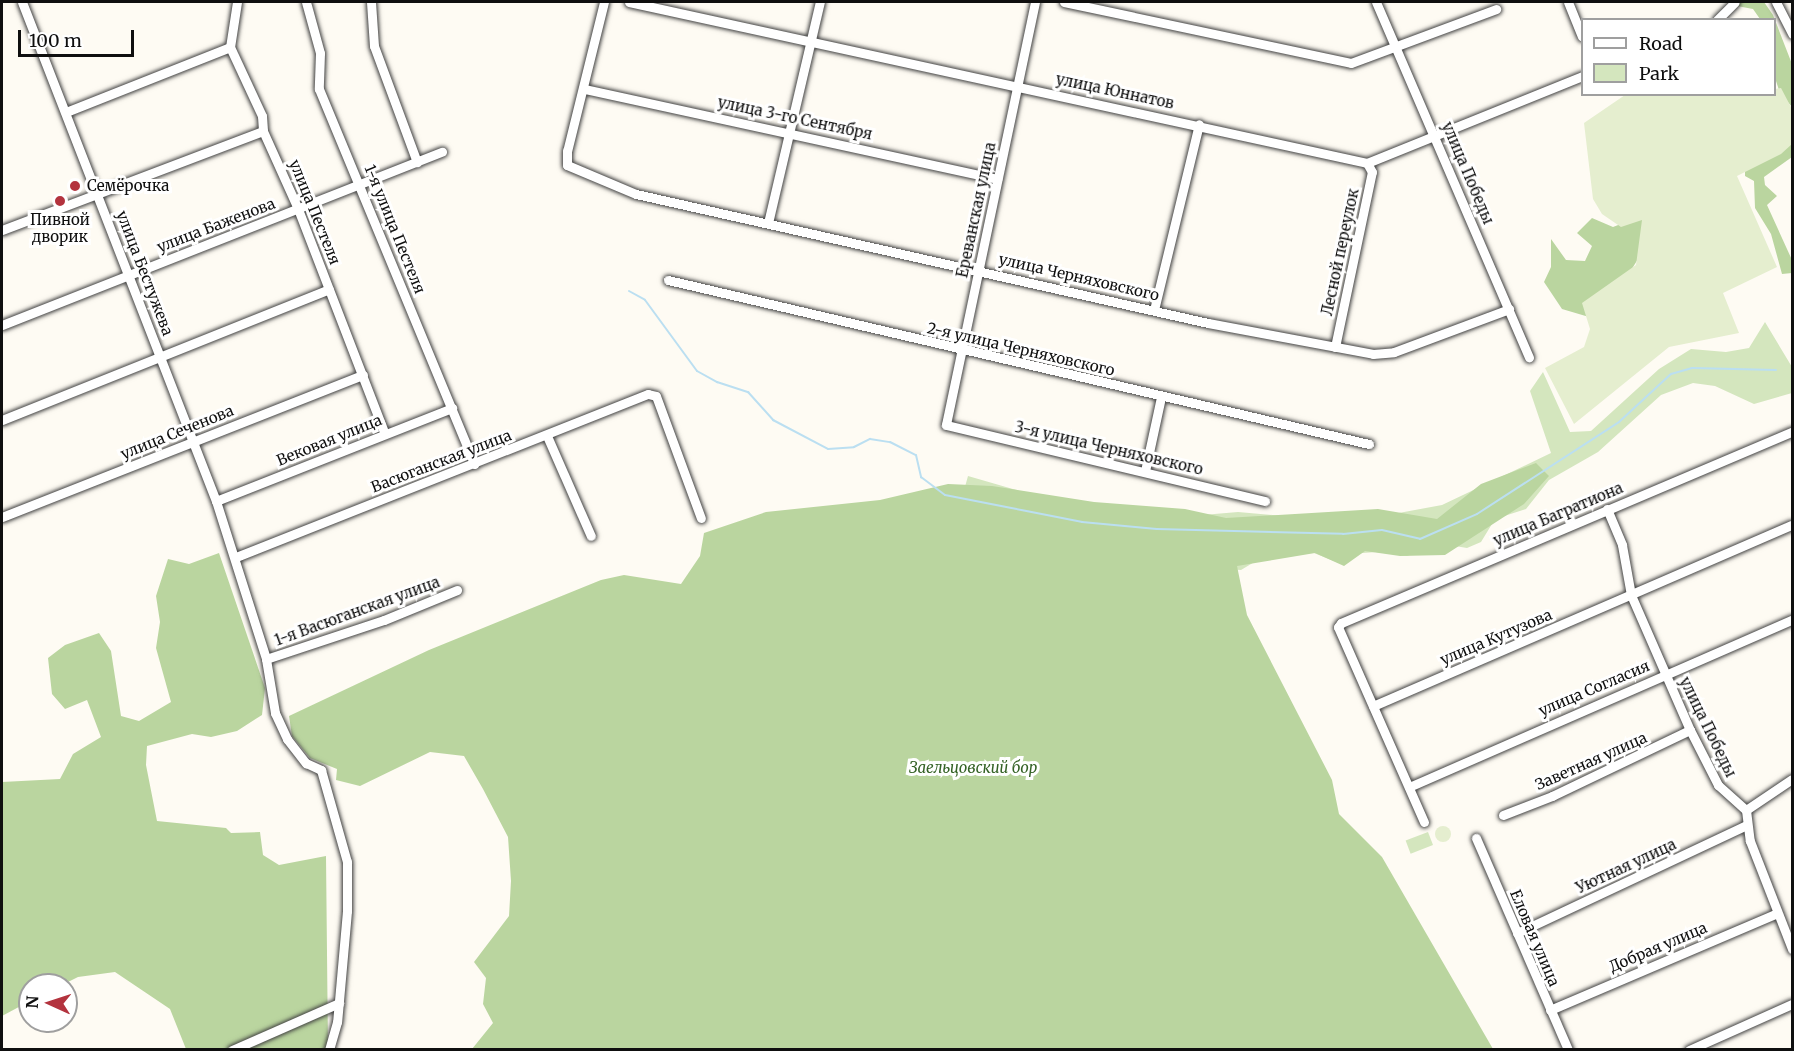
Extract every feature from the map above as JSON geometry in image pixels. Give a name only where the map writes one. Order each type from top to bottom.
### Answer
[{"type":"street","name":"улица Бестужева","points":[[22,2],[130,274],[236,557],[266,659],[275,712],[287,739],[306,763],[321,770],[346,862],[347,911],[339,1004],[329,1050]]},
{"type":"street","points":[[66,112],[230,47],[237,2]]},
{"type":"street","name":"1-я улица Пестеля","points":[[306,2],[320,53],[320,89],[453,408],[474,464]]},
{"type":"street","points":[[371,2],[374,46],[417,162]]},
{"type":"street","points":[[585,89],[604,2]]},
{"type":"street","name":"улица Юннатов","points":[[629,2],[1199,124],[1368,164]]},
{"type":"street","points":[[768,223],[792,131],[809,42],[820,2]]},
{"type":"street","name":"Ереванская улица","points":[[946,425],[1035,2]]},
{"type":"street","points":[[1064,2],[1352,63],[1396,49],[1496,9]]},
{"type":"street","name":"улица Победы","points":[[1376,2],[1436,134],[1529,357]]},
{"type":"street","points":[[1568,2],[1581,34]]},
{"type":"street","points":[[1719,18],[1735,2]]},
{"type":"street","points":[[1776,2],[1792,34]]},
{"type":"street","name":"улица Пестеля","points":[[230,47],[262,116],[263,131],[298,208],[385,434]]},
{"type":"street","points":[[1368,164],[1436,134],[1581,76]]},
{"type":"street","name":"улица 3-го Сентября","points":[[585,89],[792,131],[997,179]]},
{"type":"street","name":"улица Черняховского","points":[[585,89],[567,151],[571,169],[636,194],[1154,310],[1373,354],[1394,352],[1509,309]]},
{"type":"street","points":[[1154,310],[1199,124]]},
{"type":"street","points":[[2,230],[263,131]]},
{"type":"street","name":"улица Баженова","points":[[2,325],[442,152]]},
{"type":"street","name":"Лесной переулок","points":[[1335,347],[1372,172],[1368,164]]},
{"type":"street","name":"2-я улица Черняховского","points":[[668,280],[961,351],[1369,444]]},
{"type":"street","points":[[2,420],[329,289]]},
{"type":"street","name":"улица Сеченова","points":[[2,517],[363,375]]},
{"type":"street","name":"Васюганская улица","points":[[236,557],[547,436],[648,394],[656,396],[700,518]]},
{"type":"street","points":[[1144,471],[1161,397]]},
{"type":"street","name":"Вековая улица","points":[[216,501],[453,408]]},
{"type":"street","name":"3-я улица Черняховского","points":[[946,425],[1265,501]]},
{"type":"street","name":"улица Багратиона","points":[[1373,706],[1338,627],[1341,623],[1792,432]]},
{"type":"street","points":[[547,436],[591,536]]},
{"type":"street","name":"улица Победы","points":[[1607,509],[1622,545],[1631,595],[1690,730],[1718,785],[1746,810]]},
{"type":"street","name":"улица Кутузова","points":[[1373,706],[1792,525]]},
{"type":"street","name":"1-я Васюганская улица","points":[[266,659],[384,620],[457,590]]},
{"type":"street","name":"улица Согласия","points":[[1409,787],[1665,673],[1792,620]]},
{"type":"street","points":[[1373,706],[1424,822]]},
{"type":"street","name":"Заветная улица","points":[[1503,815],[1552,796],[1690,730]]},
{"type":"street","points":[[1792,779],[1746,810],[1747,825],[1777,913],[1792,949]]},
{"type":"street","name":"Уютная улица","points":[[1517,933],[1747,825]]},
{"type":"street","name":"Еловая улица","points":[[1476,838],[1568,1050]]},
{"type":"street","name":"Добрая улица","points":[[1550,1010],[1777,913]]},
{"type":"street","points":[[232,1050],[339,1004]]},
{"type":"street","points":[[1689,1050],[1792,1004]]},
{"type":"green space","points":[[1738,2],[1764,2],[1774,18],[1759,18],[1753,9],[1737,6]]},
{"type":"green space","points":[[1776,23],[1792,64],[1792,107],[1780,93],[1776,81]]},
{"type":"green space","points":[[1781,88],[1792,109],[1792,144],[1781,154],[1737,176],[1777,267],[1723,293],[1739,333],[1669,347],[1574,424],[1545,368],[1584,347],[1590,329],[1582,303],[1636,265],[1642,220],[1621,227],[1602,214],[1593,199],[1584,123],[1624,96],[1776,96],[1776,89]]},
{"type":"green space","points":[[1792,140],[1792,157],[1764,177],[1765,185],[1777,196],[1767,205],[1792,260],[1792,273],[1782,274],[1771,234],[1755,208],[1754,181],[1745,176],[1745,169]]},
{"type":"green space","points":[[1644,215],[1638,259],[1617,293],[1589,317],[1562,309],[1544,282],[1551,267],[1551,239],[1566,260],[1585,261],[1592,246],[1577,233],[1592,218],[1613,227]]},
{"type":"green space","points":[[1765,322],[1792,367],[1792,393],[1754,404],[1715,386],[1693,383],[1661,395],[1598,452],[1549,480],[1526,509],[1495,519],[1481,542],[1467,548],[1443,544],[1407,556],[1376,552],[1350,554],[1339,563],[1314,553],[1266,555],[1241,570],[1161,565],[956,519],[968,476],[1057,502],[1167,518],[1238,512],[1350,522],[1442,505],[1551,453],[1530,391],[1543,372],[1570,432],[1591,431],[1659,369],[1691,349],[1726,352],[1749,348]]},
{"type":"green space","name":"Заельцовский бор","points":[[1536,463],[1549,476],[1524,504],[1445,555],[1400,556],[1365,551],[1344,566],[1315,553],[1237,566],[1247,615],[1332,780],[1339,814],[1382,857],[1493,1049],[472,1049],[493,1023],[483,1004],[486,978],[474,962],[509,916],[511,881],[508,837],[483,789],[464,756],[430,752],[360,786],[336,780],[337,769],[310,758],[292,736],[289,716],[429,650],[601,580],[624,575],[681,584],[700,556],[704,533],[766,512],[880,500],[948,484],[992,486],[1094,502],[1185,509],[1226,518],[1378,509],[1437,519],[1481,484]]},
{"type":"green space","points":[[219,553],[265,688],[262,715],[237,731],[211,737],[192,734],[147,746],[146,765],[157,821],[226,828],[231,833],[260,832],[263,855],[279,865],[326,856],[328,1049],[186,1049],[170,1009],[115,972],[78,977],[78,973],[18,973],[18,1007],[2,1016],[2,782],[60,779],[73,754],[101,737],[87,700],[65,709],[52,694],[48,658],[65,645],[99,633],[111,651],[121,716],[139,721],[171,702],[156,648],[160,622],[156,596],[168,559],[189,564]]},
{"type":"green space","points":[[1443,826],[1449,828],[1451,834],[1449,840],[1443,842],[1437,840],[1435,834],[1437,828]]},
{"type":"green space","points":[[1428,832],[1433,845],[1411,854],[1406,841]]},
{"type":"waterway","points":[[629,291],[645,300],[697,371],[717,382],[748,392],[773,420],[828,449],[854,447],[870,439],[890,442],[916,455],[921,477],[945,495],[1082,522],[1157,529],[1343,534],[1382,530],[1420,539],[1477,514],[1619,422],[1671,374],[1692,368],[1776,370]]},
{"type":"place","name":"Семёрочка","points":[[75,186]]},
{"type":"place","name":"Пивной дворик","points":[[60,201]]}]
